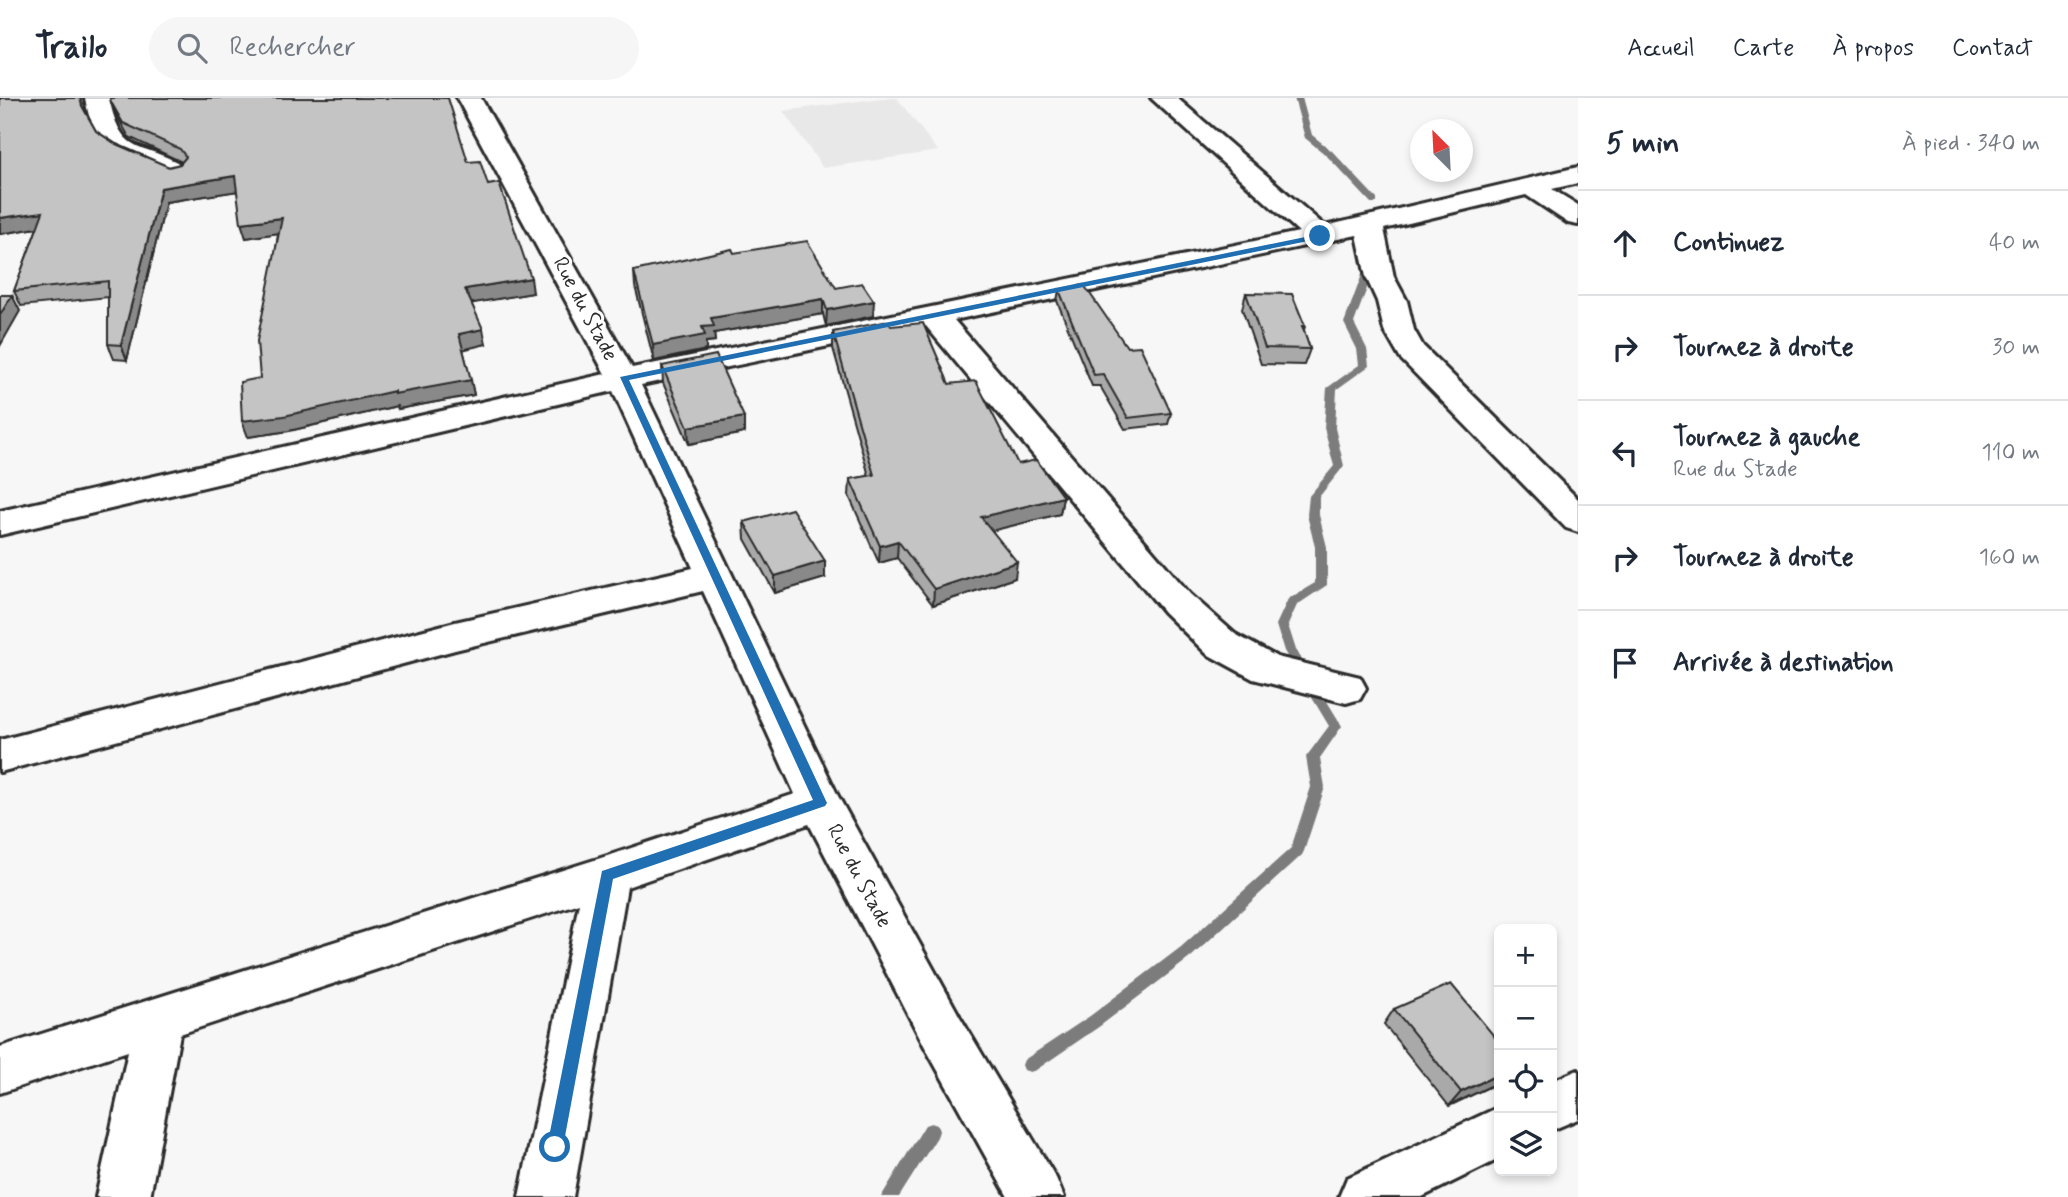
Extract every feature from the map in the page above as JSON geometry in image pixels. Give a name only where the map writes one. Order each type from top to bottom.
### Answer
[{"type":"street","points":[[97,98],[103,128],[117,145],[139,156],[163,163],[175,172]]},
{"type":"street","name":"Rue du Stade","points":[[469,98],[623,379],[820,803],[943,1033],[1037,1197]]},
{"type":"street","points":[[1163,98],[1320,236]]},
{"type":"street","points":[[0,523],[623,379],[1320,236],[1578,175]]},
{"type":"street","points":[[1531,187],[1578,218]]},
{"type":"street","points":[[1369,225],[1380,277],[1392,301],[1399,330],[1411,351],[1578,520]]},
{"type":"street","points":[[935,317],[1177,603],[1221,644],[1267,669],[1346,688]]},
{"type":"street","points":[[0,756],[455,636],[715,576]]},
{"type":"street","points":[[0,1070],[607,875],[820,803]]},
{"type":"street","points":[[546,1197],[607,875]]},
{"type":"street","points":[[123,1197],[159,1018]]},
{"type":"street","points":[[1557,1104],[1578,1094]]},
{"type":"street","points":[[1366,1197],[1494,1134]]},
{"type":"shaded area","points":[[897,98],[938,151],[823,168],[783,111]]},
{"type":"building","points":[[0,98],[80,98],[96,131],[116,144],[169,167],[180,164],[186,157],[180,149],[123,123],[110,98],[448,98],[468,162],[480,161],[488,185],[499,183],[531,278],[465,289],[483,329],[459,334],[471,380],[394,394],[394,391],[284,416],[242,421],[240,382],[260,378],[257,341],[282,218],[241,223],[235,176],[161,188],[121,345],[108,344],[108,281],[14,291],[43,212],[0,218]]},
{"type":"building","points":[[807,241],[836,288],[862,283],[874,301],[827,310],[823,299],[711,318],[714,326],[702,327],[705,335],[653,345],[634,271],[732,249],[734,253]]},
{"type":"building","points":[[1084,285],[1127,347],[1140,346],[1171,413],[1128,418],[1103,374],[1094,375],[1059,290]]},
{"type":"building","points":[[1246,293],[1292,294],[1305,326],[1302,326],[1310,349],[1265,348]]},
{"type":"building","points":[[0,295],[12,295],[0,315]]},
{"type":"building","points":[[888,321],[891,326],[923,323],[949,384],[976,381],[1018,464],[1036,460],[1063,497],[981,517],[1017,562],[934,589],[898,541],[880,546],[850,479],[874,475],[833,332]]},
{"type":"building","points":[[716,355],[744,417],[688,427],[662,366]]},
{"type":"building","points":[[792,509],[825,561],[775,576],[744,522]]},
{"type":"building","points":[[1451,984],[1494,1036],[1494,1076],[1461,1092],[1394,1009]]},
{"type":"waterway","points":[[1298,98],[1308,136],[1329,153],[1374,201]]},
{"type":"waterway","points":[[1030,1065],[1095,1021],[1186,952],[1297,851],[1318,787],[1313,757],[1336,726],[1290,651],[1282,625],[1292,602],[1321,585],[1321,547],[1313,515],[1314,496],[1339,466],[1330,428],[1332,388],[1364,366],[1362,349],[1349,323],[1371,264]]},
{"type":"waterway","points":[[889,1197],[931,1131]]},
{"type":"route","points":[[555,1147],[607,875],[820,803],[623,379],[1320,236]]}]
